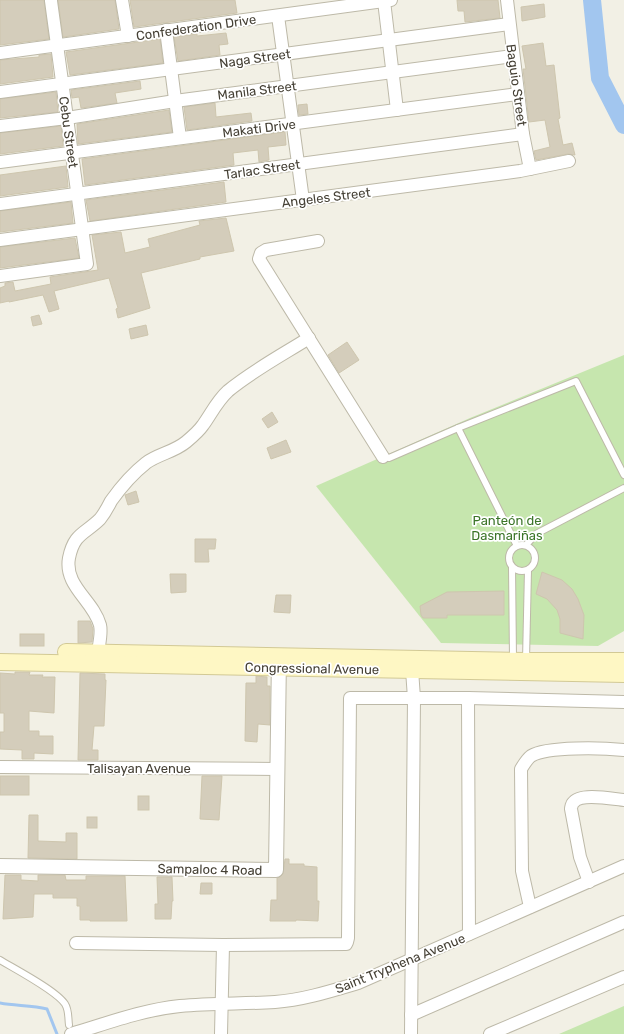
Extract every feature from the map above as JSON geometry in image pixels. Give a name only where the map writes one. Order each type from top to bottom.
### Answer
[{"type":"main road","name":"Congressional Avenue","points":[[0,651],[98,652],[279,661],[412,670],[624,661]]},
{"type":"main road","name":"Congressional Avenue","points":[[0,662],[279,661],[519,665],[624,674]]},
{"type":"street","points":[[122,0],[128,36]]},
{"type":"street","points":[[387,0],[389,40],[397,110]]},
{"type":"street","name":"Confederation Drive","points":[[0,53],[387,0]]},
{"type":"street","name":"Baguio Street","points":[[507,0],[523,134],[530,169]]},
{"type":"street","name":"Cebu Street","points":[[0,276],[87,264],[51,1]]},
{"type":"street","points":[[278,16],[304,200]]},
{"type":"street","name":"Naga Street","points":[[0,92],[509,24]]},
{"type":"street","points":[[166,30],[180,138]]},
{"type":"street","name":"Manila Street","points":[[0,126],[513,56]]},
{"type":"street","name":"Makati Drive","points":[[0,162],[518,94]]},
{"type":"street","name":"Tarlac Street","points":[[0,204],[523,134]]},
{"type":"street","name":"Angeles Street","points":[[0,240],[520,171],[569,162]]},
{"type":"street","points":[[318,241],[266,250],[261,253],[259,258],[383,457]]},
{"type":"street","points":[[98,652],[100,625],[94,612],[72,579],[68,570],[69,558],[75,541],[83,531],[100,518],[123,485],[145,464],[155,457],[172,451],[185,443],[202,426],[227,392],[245,378],[309,338]]},
{"type":"street","name":"Sampaloc 4 Road","points":[[0,866],[276,870],[279,661]]},
{"type":"street","points":[[411,1034],[414,698],[412,670]]},
{"type":"street","points":[[76,943],[344,945],[348,942],[350,698],[468,698],[624,702]]},
{"type":"street","points":[[468,698],[469,934]]},
{"type":"street","points":[[530,907],[522,871],[521,769],[530,757],[540,752],[578,748],[624,750]]},
{"type":"street","name":"Talisayan Avenue","points":[[0,767],[277,769]]},
{"type":"street","points":[[589,882],[580,857],[571,809],[573,803],[577,799],[585,796],[624,800]]},
{"type":"street","name":"Saint Tryphena Avenue","points":[[72,1031],[150,1010],[180,1006],[276,1002],[319,995],[358,983],[624,866]]},
{"type":"street","points":[[411,1015],[624,922]]},
{"type":"street","points":[[221,1034],[223,945]]},
{"type":"street","points":[[490,1034],[624,977]]},
{"type":"lane","points":[[383,457],[389,458],[458,428],[576,381],[624,475]]},
{"type":"lane","points":[[458,428],[517,546]]},
{"type":"lane","points":[[519,665],[512,629],[512,567],[509,555],[510,551],[517,546],[526,545],[536,534],[624,488]]},
{"type":"lane","points":[[519,665],[526,629],[528,570],[536,559],[533,550],[526,545]]},
{"type":"lane","points":[[512,567],[520,571],[528,570]]},
{"type":"lane","points":[[512,629],[526,629]]},
{"type":"lane","points":[[0,960],[51,991],[61,999],[67,1009],[72,1031]]},
{"type":"green space","name":"Panteón de Dasmariñas","points":[[624,355],[624,631],[598,646],[441,643],[316,486],[470,418]]},
{"type":"green space","points":[[624,1006],[624,1034],[559,1034]]},
{"type":"building","points":[[0,0],[44,0],[49,39],[0,45]]},
{"type":"building","points":[[58,0],[115,0],[119,29],[63,37]]},
{"type":"building","points":[[130,0],[235,0],[237,13],[134,27]]},
{"type":"building","points":[[457,0],[498,0],[500,18],[465,22],[464,11],[458,11]]},
{"type":"building","points":[[544,4],[545,17],[522,21],[521,7]]},
{"type":"building","points":[[226,33],[228,44],[219,45],[220,55],[178,61],[174,37],[197,34],[197,36]]},
{"type":"building","points":[[160,39],[163,63],[70,75],[66,52]]},
{"type":"building","points":[[543,43],[546,66],[554,65],[560,118],[558,119],[563,145],[572,143],[575,155],[568,154],[536,160],[534,151],[550,147],[545,120],[529,122],[523,69],[526,69],[522,46]]},
{"type":"building","points":[[51,54],[53,77],[0,84],[0,60],[39,57],[39,55]]},
{"type":"building","points":[[140,81],[141,89],[115,93],[117,103],[81,108],[79,97],[72,98],[71,90]]},
{"type":"building","points":[[56,92],[58,112],[0,118],[0,99]]},
{"type":"building","points":[[215,103],[216,117],[251,113],[252,121],[187,130],[184,107]]},
{"type":"building","points":[[307,104],[308,114],[299,115],[298,105]]},
{"type":"building","points":[[169,110],[172,132],[78,144],[77,124]]},
{"type":"building","points":[[61,126],[63,146],[0,154],[0,133]]},
{"type":"building","points":[[285,132],[286,145],[268,147],[269,160],[259,162],[258,150],[233,153],[234,165],[85,185],[82,159]]},
{"type":"building","points":[[66,166],[68,187],[0,196],[0,175]]},
{"type":"building","points":[[224,182],[226,202],[90,221],[86,200]]},
{"type":"building","points":[[71,202],[73,223],[0,232],[0,211]]},
{"type":"building","points":[[226,218],[234,251],[200,257],[200,259],[141,273],[150,308],[118,318],[116,309],[118,308],[109,278],[54,291],[59,309],[49,312],[43,295],[0,303],[0,288],[5,286],[5,283],[13,282],[15,291],[51,284],[50,277],[98,270],[92,235],[121,232],[125,253],[150,247],[148,239],[200,225],[199,221]]},
{"type":"building","points":[[75,238],[79,258],[0,268],[0,247]]},
{"type":"building","points":[[39,315],[42,324],[33,326],[31,317]]},
{"type":"building","points":[[146,325],[148,335],[131,339],[129,329]]},
{"type":"building","points":[[347,342],[359,360],[339,373],[328,355]]},
{"type":"building","points":[[272,412],[278,422],[268,428],[262,419]]},
{"type":"building","points":[[286,440],[291,452],[271,459],[267,448]]},
{"type":"building","points":[[136,491],[139,502],[128,505],[125,495]]},
{"type":"building","points":[[195,539],[216,539],[215,549],[208,549],[209,562],[195,562]]},
{"type":"building","points":[[542,572],[562,580],[572,589],[578,599],[584,615],[583,639],[560,633],[560,619],[557,610],[547,599],[536,594]]},
{"type":"building","points":[[170,574],[186,574],[186,592],[171,593]]},
{"type":"building","points":[[504,591],[504,615],[447,615],[447,618],[423,618],[421,615],[420,606],[447,592]]},
{"type":"building","points":[[276,595],[291,595],[290,613],[274,612]]},
{"type":"building","points":[[78,621],[90,621],[93,629],[92,642],[78,643]]},
{"type":"building","points":[[20,634],[44,634],[44,646],[20,646]]},
{"type":"building","points":[[15,672],[30,672],[29,675],[55,677],[54,713],[29,711],[29,731],[39,731],[39,736],[53,736],[53,754],[34,753],[34,759],[22,759],[22,750],[0,749],[0,732],[4,732],[4,713],[0,713],[0,673],[15,674]]},
{"type":"building","points":[[80,673],[105,674],[104,726],[94,726],[92,750],[98,750],[98,760],[78,760]]},
{"type":"building","points":[[256,676],[267,677],[267,686],[270,686],[270,725],[258,724],[257,742],[245,741],[246,683],[256,683]]},
{"type":"building","points":[[0,776],[29,776],[29,795],[0,795]]},
{"type":"building","points":[[202,776],[222,776],[219,820],[200,819]]},
{"type":"building","points":[[138,796],[149,796],[149,810],[138,810]]},
{"type":"building","points":[[29,815],[38,815],[38,841],[66,842],[66,833],[77,833],[77,859],[28,858]]},
{"type":"building","points":[[87,817],[97,817],[97,828],[87,828]]},
{"type":"building","points":[[285,859],[289,859],[289,864],[304,864],[304,866],[317,867],[317,901],[319,901],[318,921],[270,921],[271,900],[277,900],[277,878],[283,874]]},
{"type":"building","points":[[5,875],[21,875],[21,880],[38,881],[38,875],[65,875],[66,880],[86,880],[86,876],[125,876],[127,921],[80,920],[80,906],[77,906],[77,898],[53,898],[53,894],[34,894],[33,917],[3,919]]},
{"type":"building","points":[[157,877],[172,877],[173,901],[171,919],[155,919],[155,904],[158,904]]},
{"type":"building","points":[[201,883],[212,883],[212,894],[200,894]]},
{"type":"waterway","points":[[592,0],[600,78],[624,125]]},
{"type":"waterway","points":[[0,1003],[47,1009],[57,1034]]}]
